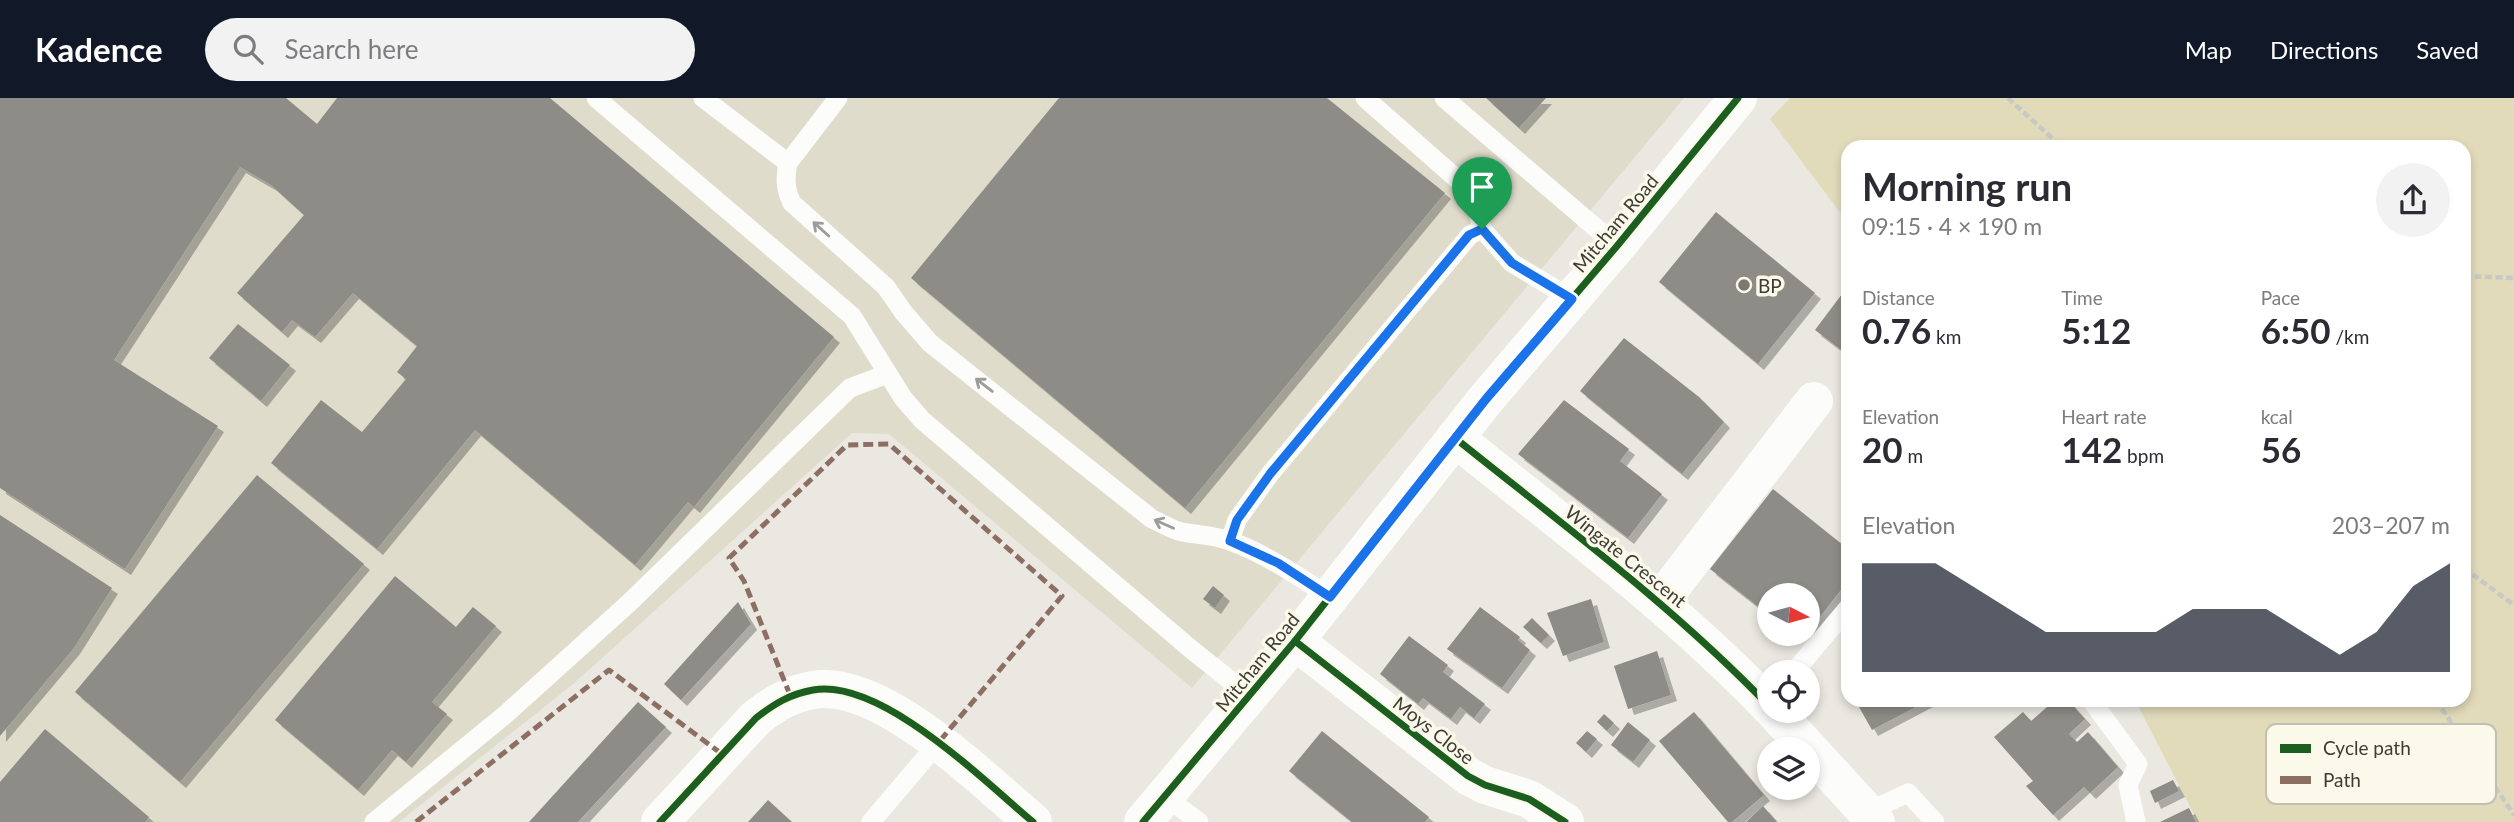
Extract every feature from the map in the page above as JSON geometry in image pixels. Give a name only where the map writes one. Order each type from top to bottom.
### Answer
[{"type":"street","name":"Mitcham Road","points":[[1154,809],[1295,641],[1455,438],[1738,98]]},
{"type":"street","points":[[1659,603],[1814,401]]},
{"type":"street","name":"Wingate Crescent","points":[[1455,438],[1659,603],[1712,648],[1757,693]]},
{"type":"street","name":"Moys Close","points":[[1295,641],[1468,776],[1485,785],[1528,799],[1565,822]]},
{"type":"street","points":[[660,822],[756,719],[790,695],[816,689],[860,695],[882,704],[938,743],[1034,822]]},
{"type":"street","name":"Wingate Crescent","points":[[1786,723],[1872,817]]},
{"type":"lane","points":[[596,98],[852,316],[903,398],[922,420],[1192,650],[1250,696]]},
{"type":"lane","points":[[703,98],[788,163]]},
{"type":"lane","points":[[838,98],[788,163],[785,176],[787,193],[792,203],[886,287],[930,343],[1152,519],[1180,531],[1230,541],[1278,563],[1330,597]]},
{"type":"lane","points":[[1365,98],[1474,194],[1482,229],[1512,263],[1572,299]]},
{"type":"lane","points":[[1444,98],[1617,246]]},
{"type":"lane","points":[[1230,541],[1237,520],[1278,464],[1469,235],[1482,229]]},
{"type":"lane","points":[[374,822],[506,714],[629,603],[850,388],[887,374]]},
{"type":"lane","points":[[1804,660],[1841,616]]},
{"type":"lane","points":[[2096,707],[2138,764],[2128,785],[2136,822]]},
{"type":"lane","points":[[871,822],[938,743]]},
{"type":"lane","points":[[1872,817],[1908,793],[1935,822]]},
{"type":"lane","points":[[1154,809],[1199,822]]},
{"type":"path","points":[[2008,98],[2055,140]]},
{"type":"path","points":[[2471,276],[2514,278]]},
{"type":"path","points":[[2471,573],[2514,606]]},
{"type":"path","points":[[2441,707],[2452,724]]},
{"type":"path","points":[[2496,788],[2514,815]]},
{"type":"shaded area","points":[[0,98],[1684,98],[1192,688],[889,434],[852,433],[572,685],[399,822],[0,822]]},
{"type":"shaded area","points":[[1790,98],[2514,98],[2514,822],[2198,822],[2139,707],[2471,707],[2471,140],[1841,140],[1841,214],[1770,119]]},
{"type":"building","points":[[0,98],[286,98],[317,124],[337,98],[550,98],[834,337],[694,507],[688,502],[635,565],[475,430],[377,549],[271,463],[321,400],[362,432],[406,379],[397,372],[417,346],[353,293],[315,337],[292,320],[282,332],[237,293],[304,215],[271,185],[240,167],[114,360],[218,426],[125,569],[0,488]]},
{"type":"building","points":[[1059,98],[1327,98],[1445,193],[1185,508],[911,278]]},
{"type":"building","points":[[1486,98],[1546,98],[1519,128]]},
{"type":"building","points":[[1716,212],[1815,293],[1758,364],[1659,282]]},
{"type":"building","points":[[1841,295],[1841,350],[1815,330]]},
{"type":"building","points":[[238,324],[290,365],[261,401],[209,358]]},
{"type":"building","points":[[1624,338],[1699,397],[1724,422],[1682,474],[1580,391]]},
{"type":"building","points":[[1564,400],[1629,449],[1620,461],[1662,494],[1628,538],[1518,454]]},
{"type":"building","points":[[257,475],[364,564],[180,782],[75,692]]},
{"type":"building","points":[[1773,489],[1841,543],[1841,590],[1820,617],[1820,583],[1757,583],[1757,606],[1710,569]]},
{"type":"building","points":[[0,515],[112,588],[74,648],[0,736]]},
{"type":"building","points":[[395,576],[456,627],[473,607],[496,626],[432,702],[447,714],[406,762],[392,750],[358,790],[275,720]]},
{"type":"building","points":[[1213,586],[1224,595],[1215,608],[1203,599]]},
{"type":"building","points":[[1591,599],[1604,642],[1563,656],[1547,613]]},
{"type":"building","points":[[738,602],[751,624],[681,700],[664,684]]},
{"type":"building","points":[[1480,607],[1520,637],[1518,640],[1530,650],[1502,688],[1447,649]]},
{"type":"building","points":[[1532,618],[1549,635],[1541,643],[1523,627]]},
{"type":"building","points":[[1409,636],[1448,665],[1443,672],[1485,704],[1474,718],[1460,707],[1451,719],[1423,698],[1418,704],[1380,674]]},
{"type":"building","points":[[1657,651],[1671,695],[1628,709],[1614,666]]},
{"type":"building","points":[[638,702],[666,727],[578,822],[529,822]]},
{"type":"building","points":[[1859,707],[1916,707],[1872,730]]},
{"type":"building","points":[[2047,707],[2074,707],[2085,719],[2069,734],[2077,742],[2088,732],[2118,767],[2090,793],[2084,787],[2053,815],[2026,786],[2033,781],[1994,737],[2023,712],[2031,721]]},
{"type":"building","points":[[1694,712],[1757,787],[1758,800],[1732,822],[1728,822],[1659,741]]},
{"type":"building","points":[[1604,714],[1614,723],[1607,731],[1597,722]]},
{"type":"building","points":[[1628,722],[1650,740],[1633,762],[1611,745]]},
{"type":"building","points":[[45,729],[149,817],[145,822],[0,822],[0,782]]},
{"type":"building","points":[[1322,731],[1429,817],[1425,822],[1352,822],[1289,771]]},
{"type":"building","points":[[1587,731],[1597,739],[1586,752],[1576,743]]},
{"type":"building","points":[[2173,780],[2179,791],[2155,803],[2150,791]]},
{"type":"building","points":[[768,800],[792,822],[748,822]]},
{"type":"building","points":[[1763,806],[1777,822],[1746,822]]},
{"type":"building","points":[[2189,808],[2196,822],[2160,822]]},
{"type":"marked path","points":[[790,695],[744,581],[729,558],[847,445],[889,444],[1062,596],[938,743]]},
{"type":"marked path","points":[[416,822],[609,670],[722,754]]},
{"type":"cycle path","points":[[1143,822],[1295,641],[1486,399],[1617,246],[1738,98]]},
{"type":"cycle path","points":[[1455,438],[1656,600],[1757,694]]},
{"type":"cycle path","points":[[1295,641],[1468,776],[1485,785],[1529,799],[1565,822]]},
{"type":"cycle path","points":[[660,822],[756,718],[783,700],[813,690],[840,691],[869,700],[899,715],[959,759],[1033,822]]},
{"type":"place","name":"BP","points":[[1744,285]]},
{"type":"route","points":[[1482,229],[1512,263],[1572,299],[1486,399],[1330,597],[1278,563],[1230,541],[1237,520],[1270,474],[1469,235],[1482,229]]}]
